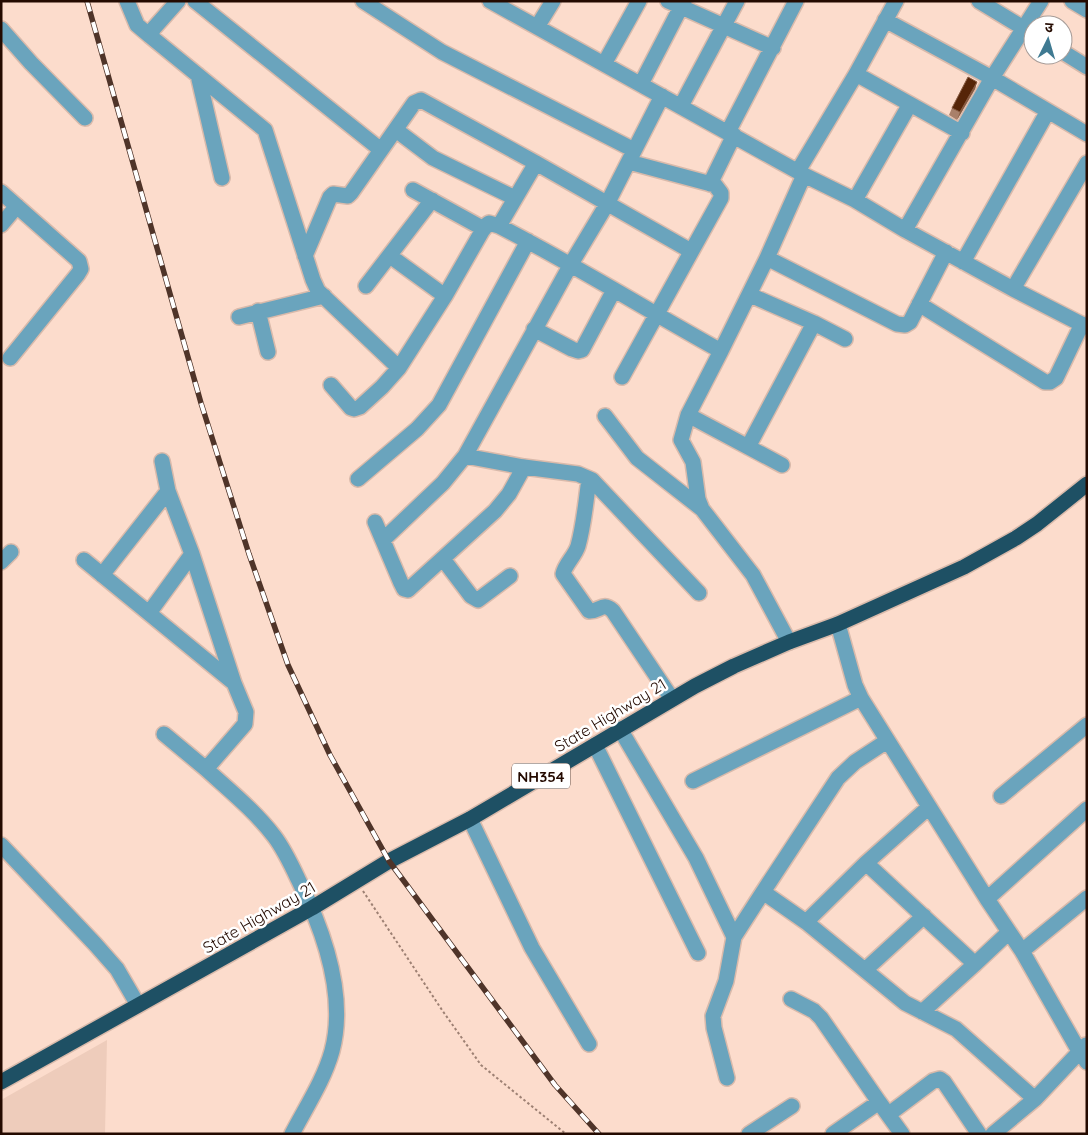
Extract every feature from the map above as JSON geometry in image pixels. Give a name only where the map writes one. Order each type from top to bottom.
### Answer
[{"type":"highway","name":"State Highway 21","points":[[1,1082],[312,908],[389,861],[470,818],[672,699],[734,666],[789,642],[838,624],[964,567],[1037,524],[1087,484]]},
{"type":"street","points":[[127,1],[137,25],[265,130],[305,256],[318,290],[400,368]]},
{"type":"street","points":[[150,36],[154,28],[178,1]]},
{"type":"street","points":[[195,1],[381,150]]},
{"type":"street","points":[[363,1],[442,52],[632,156],[710,184],[722,192],[721,198],[622,377]]},
{"type":"street","points":[[537,27],[553,1]]},
{"type":"street","points":[[604,64],[639,1]]},
{"type":"street","points":[[681,106],[737,1]]},
{"type":"street","points":[[710,184],[731,134],[796,1]]},
{"type":"street","points":[[702,509],[698,499],[693,462],[681,440],[688,416],[750,295],[801,173],[896,1]]},
{"type":"street","points":[[980,1],[1023,28]]},
{"type":"street","points":[[1035,15],[1041,1]]},
{"type":"street","points":[[1072,1],[1087,10]]},
{"type":"street","points":[[496,3],[801,173],[1084,326],[1056,378],[1050,382],[1045,382],[919,304]]},
{"type":"street","points":[[641,84],[677,3],[773,48]]},
{"type":"street","points":[[886,20],[992,78],[1087,134]]},
{"type":"street","points":[[1,29],[31,63],[85,118]]},
{"type":"street","points":[[905,230],[992,78],[1023,38]]},
{"type":"street","points":[[1073,58],[1087,67]]},
{"type":"street","points":[[856,74],[962,133]]},
{"type":"street","points":[[198,75],[222,178]]},
{"type":"street","points":[[382,540],[443,484],[465,456],[534,329],[607,204],[662,96]]},
{"type":"street","points":[[305,256],[330,197],[333,194],[348,196],[414,104],[421,100],[691,251]]},
{"type":"street","points":[[854,200],[910,104]]},
{"type":"street","points":[[964,262],[1048,111]]},
{"type":"street","points":[[396,130],[433,158],[515,198]]},
{"type":"street","points":[[500,226],[536,163]]},
{"type":"street","points":[[1013,289],[1087,163]]},
{"type":"street","points":[[414,190],[484,229]]},
{"type":"street","points":[[1,192],[79,260],[81,269],[10,358]]},
{"type":"street","points":[[366,286],[432,200]]},
{"type":"street","points":[[1,226],[17,206]]},
{"type":"street","points":[[332,384],[354,410],[382,387],[400,368],[484,229],[489,224],[500,226],[571,264],[721,351]]},
{"type":"street","points":[[358,479],[417,429],[439,405],[528,241]]},
{"type":"street","points":[[767,258],[901,325],[905,325],[910,322],[946,252]]},
{"type":"street","points":[[390,256],[445,296]]},
{"type":"street","points":[[534,329],[572,349],[582,350],[614,290]]},
{"type":"street","points":[[750,295],[845,339]]},
{"type":"street","points":[[239,317],[324,296]]},
{"type":"street","points":[[258,312],[268,352]]},
{"type":"street","points":[[748,447],[814,323]]},
{"type":"street","points":[[605,416],[637,458],[702,509],[753,575],[789,642]]},
{"type":"street","points":[[688,416],[782,465]]},
{"type":"street","points":[[465,456],[524,467],[578,474],[589,478],[699,593]]},
{"type":"street","points":[[162,461],[168,491],[192,554],[234,683],[246,712],[245,724],[206,769]]},
{"type":"street","points":[[375,522],[400,583],[404,589],[408,590],[502,503],[524,467]]},
{"type":"street","points":[[589,478],[578,545],[570,562],[563,570],[563,574],[589,610],[593,611],[605,606],[613,612],[672,699]]},
{"type":"street","points":[[102,575],[168,491]]},
{"type":"street","points":[[149,613],[192,554]]},
{"type":"street","points":[[443,559],[472,596],[478,600],[510,576]]},
{"type":"street","points":[[84,560],[234,683]]},
{"type":"street","points":[[838,624],[855,685],[861,698],[1084,1052],[993,1134]]},
{"type":"street","points":[[693,780],[861,698]]},
{"type":"street","points":[[1001,796],[1087,725]]},
{"type":"street","points":[[620,729],[696,858],[734,937]]},
{"type":"street","points":[[164,734],[206,769],[263,823],[274,836],[285,853],[312,908],[327,954],[334,986],[336,1027],[332,1051],[326,1067],[292,1134]]},
{"type":"street","points":[[727,1078],[714,1028],[713,1016],[726,981],[734,937],[838,778],[855,762],[888,741]]},
{"type":"street","points":[[595,745],[698,953]]},
{"type":"street","points":[[806,922],[866,862],[928,807]]},
{"type":"street","points":[[987,899],[1087,809]]},
{"type":"street","points":[[470,818],[532,948],[589,1044]]},
{"type":"street","points":[[1,845],[96,944],[117,969],[138,1005]]},
{"type":"street","points":[[866,862],[976,964]]},
{"type":"street","points":[[763,892],[806,922],[905,1003],[956,1029],[1035,1098]]},
{"type":"street","points":[[1022,951],[1087,898]]},
{"type":"street","points":[[865,970],[924,916]]},
{"type":"street","points":[[922,1012],[976,964],[1008,932]]},
{"type":"street","points":[[791,999],[814,1011],[822,1018],[902,1134]]},
{"type":"street","points":[[889,1114],[933,1081],[940,1079],[944,1082],[979,1134]]},
{"type":"street","points":[[833,1134],[879,1102]]},
{"type":"street","points":[[749,1134],[792,1106]]},
{"type":"path","points":[[356,881],[442,1010],[482,1065],[566,1134]]},
{"type":"shaded area","points":[[107,1040],[105,1134],[1,1134],[1,1100]]},
{"type":"building","points":[[968,77],[977,82],[960,112],[952,108]]},
{"type":"railway","points":[[87,1],[201,403],[249,554],[288,665],[330,755],[389,861],[555,1085],[599,1134]]}]
